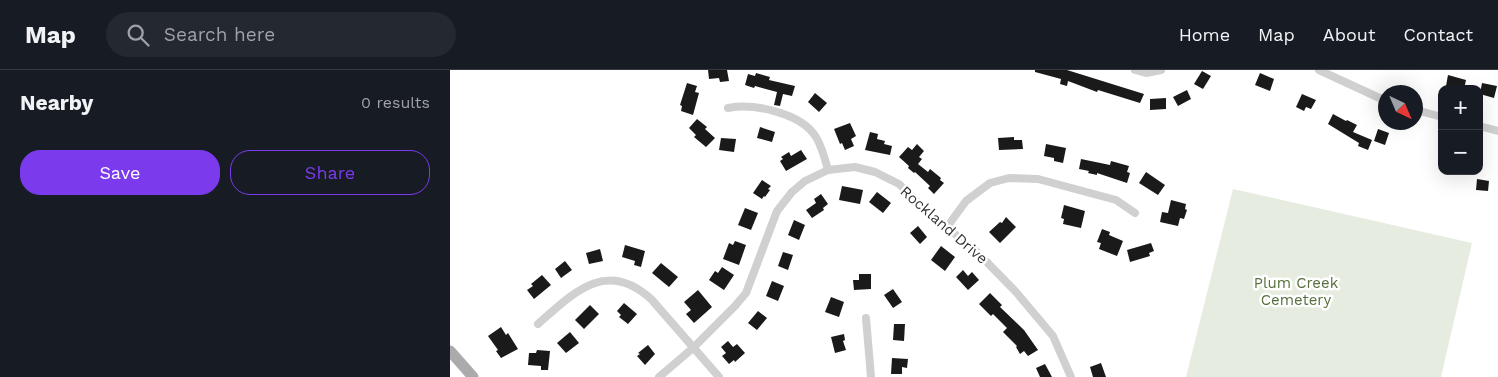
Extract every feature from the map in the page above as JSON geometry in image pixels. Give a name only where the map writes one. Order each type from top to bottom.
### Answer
[{"type":"main road","points":[[450,351],[473,377]]},
{"type":"street","points":[[1134,70],[1146,73],[1161,70]]},
{"type":"street","points":[[1319,70],[1334,73],[1378,97]]},
{"type":"street","points":[[728,108],[749,107],[777,112],[801,122],[815,136],[822,149],[828,170]]},
{"type":"street","points":[[1423,112],[1438,116]]},
{"type":"street","points":[[1483,127],[1498,131]]},
{"type":"street","name":"Rockland Drive","points":[[659,377],[736,306],[746,293],[777,211],[792,192],[805,181],[828,170],[855,168],[875,172],[899,184],[930,214],[976,250],[1016,292],[1053,336],[1071,377]]},
{"type":"street","points":[[947,227],[966,201],[990,184],[1009,178],[1038,179],[1116,200],[1135,214]]},
{"type":"street","points":[[538,324],[567,298],[582,288],[596,282],[623,282],[638,288],[652,300],[719,377]]},
{"type":"street","points":[[866,318],[870,377]]},
{"type":"green space","name":"Plum Creek Cemetery","points":[[1233,189],[1472,243],[1441,377],[1186,377]]},
{"type":"building","points":[[708,70],[727,70],[729,81],[720,82],[719,78],[709,79]]},
{"type":"building","points":[[1035,70],[1067,70],[1144,94],[1140,103],[1098,90],[1097,92],[1068,81],[1067,86],[1060,84],[1061,79],[1035,72]]},
{"type":"building","points":[[1202,71],[1211,76],[1203,89],[1194,84]]},
{"type":"building","points":[[756,73],[770,77],[769,80],[795,86],[792,96],[783,94],[780,106],[774,105],[777,92],[745,85],[748,74],[755,76]]},
{"type":"building","points":[[1260,73],[1274,79],[1270,91],[1255,85]]},
{"type":"building","points":[[1448,75],[1466,80],[1465,85],[1446,85]]},
{"type":"building","points":[[687,83],[697,86],[695,92],[699,93],[693,115],[681,111],[682,106],[680,105]]},
{"type":"building","points":[[1482,83],[1497,86],[1494,98],[1483,95]]},
{"type":"building","points":[[1187,90],[1191,99],[1178,106],[1173,97]]},
{"type":"building","points":[[815,93],[827,103],[819,112],[808,102]]},
{"type":"building","points":[[1302,94],[1316,100],[1311,109],[1306,107],[1304,111],[1296,107]]},
{"type":"building","points":[[1166,98],[1166,109],[1150,110],[1150,99]]},
{"type":"building","points":[[1333,114],[1357,125],[1353,132],[1372,140],[1368,150],[1358,146],[1359,143],[1328,124]]},
{"type":"building","points":[[697,119],[707,127],[705,129],[715,138],[706,147],[694,137],[696,135],[689,128]]},
{"type":"building","points":[[850,123],[856,136],[851,139],[854,146],[845,150],[842,143],[840,144],[834,129]]},
{"type":"building","points":[[760,127],[775,132],[772,142],[757,138]]},
{"type":"building","points":[[1378,129],[1389,133],[1385,145],[1374,141]]},
{"type":"building","points":[[870,132],[878,134],[877,139],[885,141],[884,144],[892,146],[890,155],[865,150]]},
{"type":"building","points":[[1014,137],[1014,140],[1022,140],[1023,149],[999,150],[998,138]]},
{"type":"building","points":[[721,138],[736,139],[734,152],[719,150]]},
{"type":"building","points":[[917,144],[924,151],[919,157],[922,159],[918,164],[928,172],[930,169],[944,183],[934,194],[928,188],[930,186],[908,168],[909,166],[899,157],[908,147],[912,150]]},
{"type":"building","points":[[1046,144],[1066,148],[1063,163],[1054,161],[1054,158],[1044,156]]},
{"type":"building","points":[[801,150],[807,159],[786,171],[780,161],[783,159],[781,157],[789,152],[791,156]]},
{"type":"building","points":[[1081,159],[1110,165],[1111,161],[1129,166],[1127,172],[1130,173],[1127,183],[1079,169]]},
{"type":"building","points":[[1146,172],[1165,185],[1158,195],[1139,183]]},
{"type":"building","points":[[1477,179],[1489,181],[1488,191],[1476,190]]},
{"type":"building","points":[[762,180],[771,186],[762,199],[753,193]]},
{"type":"building","points":[[842,186],[863,190],[860,204],[839,200]]},
{"type":"building","points":[[877,192],[891,203],[883,213],[869,202]]},
{"type":"building","points":[[821,194],[828,204],[823,208],[824,210],[812,218],[806,210],[816,203],[814,199]]},
{"type":"building","points":[[1171,200],[1186,204],[1185,209],[1187,210],[1184,219],[1180,218],[1178,226],[1160,222],[1162,212],[1168,213]]},
{"type":"building","points":[[1064,205],[1085,211],[1081,228],[1063,224],[1064,219],[1061,218]]},
{"type":"building","points":[[745,208],[758,213],[751,230],[738,225]]},
{"type":"building","points":[[1006,217],[1016,227],[1000,243],[989,232],[1000,222],[1002,223]]},
{"type":"building","points":[[794,220],[805,225],[799,240],[788,235]]},
{"type":"building","points":[[918,226],[927,237],[920,244],[910,233]]},
{"type":"building","points":[[1102,229],[1110,232],[1109,235],[1123,241],[1117,256],[1099,249],[1101,243],[1097,242]]},
{"type":"building","points":[[735,241],[746,245],[739,265],[723,259],[729,243],[733,245]]},
{"type":"building","points":[[1151,243],[1154,251],[1149,253],[1150,256],[1130,262],[1127,250]]},
{"type":"building","points":[[625,245],[645,251],[641,267],[634,265],[635,261],[622,257]]},
{"type":"building","points":[[941,246],[955,257],[945,271],[931,260]]},
{"type":"building","points":[[600,249],[603,261],[589,264],[586,253]]},
{"type":"building","points":[[783,252],[793,255],[788,270],[778,266]]},
{"type":"building","points":[[565,261],[572,270],[561,278],[555,269]]},
{"type":"building","points":[[661,263],[678,277],[669,287],[652,273]]},
{"type":"building","points":[[722,267],[734,275],[724,290],[709,280],[715,271],[718,273]]},
{"type":"building","points":[[963,270],[968,276],[972,272],[979,280],[968,290],[956,277]]},
{"type":"building","points":[[859,274],[871,274],[871,289],[854,290],[853,280],[859,280]]},
{"type":"building","points":[[542,275],[551,285],[534,299],[527,290]]},
{"type":"building","points":[[772,281],[784,286],[778,301],[766,296]]},
{"type":"building","points":[[893,289],[902,302],[893,308],[884,295]]},
{"type":"building","points":[[698,290],[712,307],[694,323],[686,314],[691,310],[684,302]]},
{"type":"building","points":[[990,293],[1002,305],[1000,307],[1024,330],[1038,350],[1028,356],[1024,351],[1020,354],[1017,346],[1003,332],[1007,328],[993,314],[991,316],[979,304]]},
{"type":"building","points":[[831,297],[844,302],[839,317],[825,312]]},
{"type":"building","points":[[624,303],[637,314],[628,324],[619,317],[621,315],[617,311]]},
{"type":"building","points":[[590,305],[599,314],[584,329],[575,320]]},
{"type":"building","points":[[758,311],[767,318],[757,330],[748,323]]},
{"type":"building","points":[[894,324],[905,324],[904,341],[893,340]]},
{"type":"building","points":[[501,327],[506,335],[508,333],[518,349],[501,358],[488,336]]},
{"type":"building","points":[[570,332],[579,343],[566,353],[557,343]]},
{"type":"building","points":[[844,334],[845,340],[843,341],[846,350],[835,353],[831,337]]},
{"type":"building","points":[[728,341],[733,347],[737,344],[745,353],[735,362],[734,360],[729,364],[722,356],[726,353],[721,347]]},
{"type":"building","points":[[648,345],[655,354],[645,365],[637,356]]},
{"type":"building","points":[[537,350],[550,351],[548,370],[541,370],[541,366],[528,365],[529,353],[536,353]]},
{"type":"building","points":[[892,358],[908,359],[907,368],[902,367],[902,374],[891,374]]},
{"type":"building","points":[[1101,363],[1106,377],[1093,377],[1090,367]]},
{"type":"building","points":[[1045,364],[1052,377],[1040,377],[1036,368]]}]
